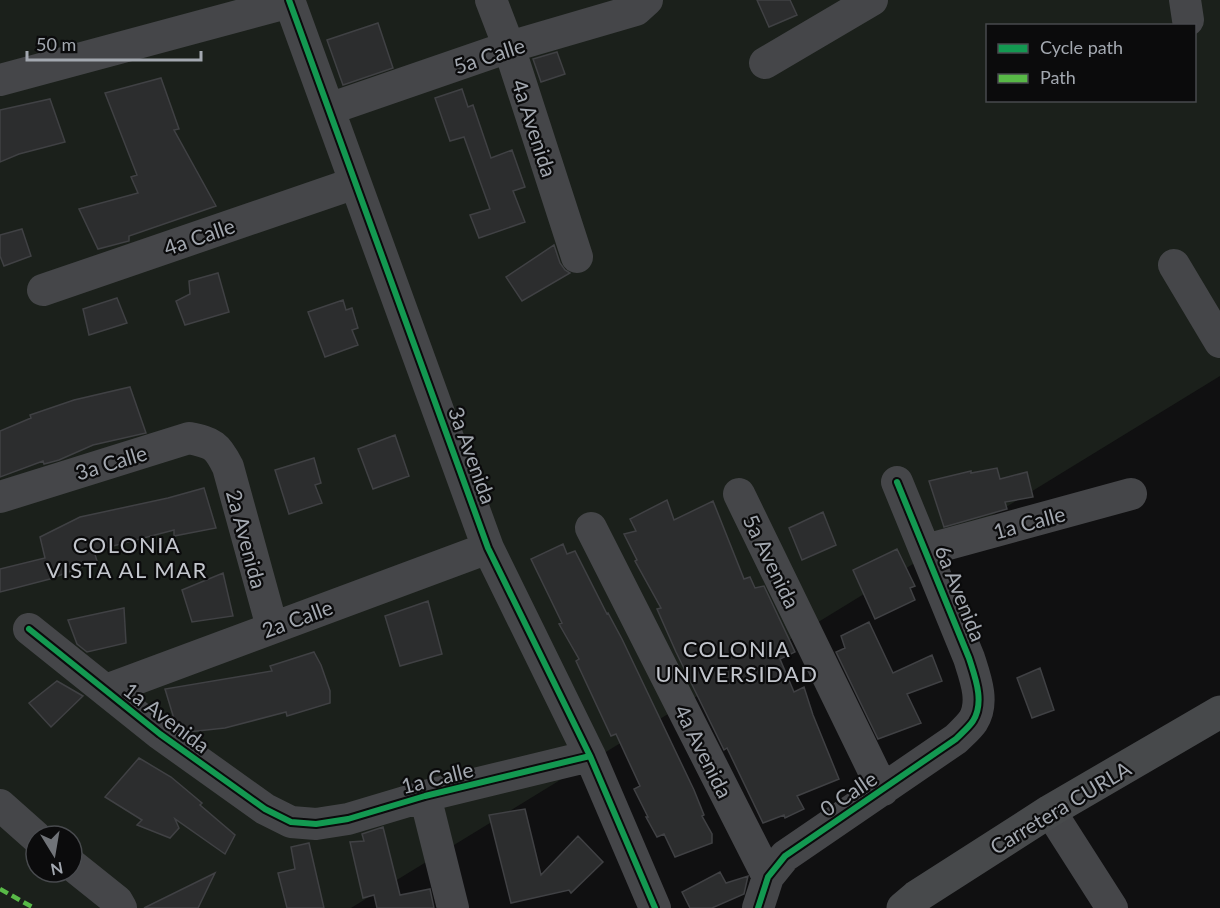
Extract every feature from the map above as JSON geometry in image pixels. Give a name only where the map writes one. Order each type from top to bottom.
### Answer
[{"type":"main road","name":"Carretera CURLA","points":[[903,908],[916,897],[1050,812],[1220,712]]},
{"type":"street","name":"4a Avenida","points":[[491,0],[577,257]]},
{"type":"street","name":"5a Calle","points":[[329,109],[508,48],[636,10],[647,0]]},
{"type":"street","points":[[765,63],[872,0]]},
{"type":"street","points":[[0,80],[289,1]]},
{"type":"street","name":"3a Avenida","points":[[289,1],[488,548],[590,756],[655,908]]},
{"type":"street","name":"4a Calle","points":[[43,290],[355,183]]},
{"type":"street","points":[[1173,265],[1220,342]]},
{"type":"street","name":"3a Calle","points":[[0,497],[189,438],[210,442],[220,451]]},
{"type":"street","name":"2a Avenida","points":[[220,451],[228,467],[272,627]]},
{"type":"street","name":"6a Avenida","points":[[897,482],[969,658],[977,685],[979,703],[974,720]]},
{"type":"street","name":"5a Avenida","points":[[739,494],[883,790]]},
{"type":"street","name":"1a Calle","points":[[926,550],[1131,494]]},
{"type":"street","name":"4a Avenida","points":[[591,528],[768,877]]},
{"type":"street","name":"2a Calle","points":[[106,690],[488,548]]},
{"type":"street","name":"1a Avenida","points":[[29,629],[160,734],[265,809],[291,822]]},
{"type":"street","name":"0 Calle","points":[[758,908],[768,877],[785,856],[956,739],[974,720]]},
{"type":"street","name":"1a Calle","points":[[291,822],[316,824],[348,819],[425,796],[590,756]]},
{"type":"street","points":[[425,796],[453,908]]},
{"type":"street","points":[[0,805],[24,826]]},
{"type":"street","points":[[1050,812],[1112,908]]},
{"type":"street","points":[[84,875],[117,901],[121,908]]},
{"type":"shaded area","points":[[0,0],[1220,0],[1220,376],[351,908],[0,908]]},
{"type":"building","points":[[757,0],[790,0],[797,15],[769,27]]},
{"type":"building","points":[[378,23],[393,68],[343,85],[327,40]]},
{"type":"building","points":[[557,52],[565,74],[541,82],[533,59]]},
{"type":"building","points":[[161,78],[179,129],[174,130],[216,206],[129,236],[129,241],[98,249],[79,209],[138,193],[131,177],[137,175],[105,93]]},
{"type":"building","points":[[462,89],[468,107],[473,105],[491,158],[512,150],[525,187],[513,191],[525,222],[479,238],[470,215],[490,209],[464,137],[450,141],[435,98]]},
{"type":"building","points":[[50,99],[65,142],[19,154],[0,162],[0,110]]},
{"type":"building","points":[[22,229],[31,256],[4,266],[0,256],[0,235]]},
{"type":"building","points":[[554,245],[560,263],[570,273],[522,301],[506,277]]},
{"type":"building","points":[[218,273],[229,312],[185,325],[176,301],[190,294],[189,281]]},
{"type":"building","points":[[117,298],[127,323],[89,335],[83,309]]},
{"type":"building","points":[[343,300],[346,310],[352,308],[358,328],[352,330],[358,345],[325,357],[308,312]]},
{"type":"building","points":[[130,387],[146,433],[93,445],[59,460],[44,464],[43,461],[0,477],[0,431],[31,418],[30,415],[74,400]]},
{"type":"building","points":[[395,435],[409,476],[373,489],[358,449]]},
{"type":"building","points":[[314,458],[321,483],[315,485],[322,503],[289,514],[275,470]]},
{"type":"building","points":[[997,468],[1000,479],[1027,472],[1033,497],[1005,502],[1007,509],[944,527],[929,481],[971,471],[971,473]]},
{"type":"building","points":[[204,488],[216,528],[174,536],[174,530],[94,551],[97,561],[50,579],[0,592],[0,569],[45,558],[40,537],[80,517]]},
{"type":"building","points":[[667,500],[674,520],[713,501],[744,579],[750,577],[755,588],[764,586],[795,652],[780,659],[794,692],[804,687],[839,779],[797,796],[804,809],[785,818],[784,815],[763,823],[727,748],[724,750],[676,652],[657,609],[661,608],[635,561],[637,560],[624,534],[636,531],[630,519]]},
{"type":"building","points":[[823,512],[836,545],[802,560],[789,528]]},
{"type":"building","points":[[563,544],[567,554],[575,551],[622,639],[694,790],[704,815],[702,816],[712,834],[712,843],[675,857],[664,834],[657,837],[646,817],[648,817],[634,789],[640,786],[616,734],[611,736],[576,661],[579,659],[559,624],[562,623],[531,559]]},
{"type":"building","points":[[897,549],[915,586],[910,588],[915,600],[875,619],[853,570]]},
{"type":"building","points":[[223,573],[233,616],[192,622],[182,590]]},
{"type":"building","points":[[428,601],[442,654],[400,666],[385,616]]},
{"type":"building","points":[[124,608],[126,643],[87,652],[77,644],[68,620]]},
{"type":"building","points":[[869,622],[893,673],[932,655],[942,681],[907,694],[921,723],[878,739],[836,652],[845,648],[841,636]]},
{"type":"building","points":[[314,652],[330,691],[330,703],[287,716],[286,712],[225,728],[188,732],[175,722],[165,689],[272,671],[270,666]]},
{"type":"building","points":[[1040,668],[1054,710],[1032,718],[1017,678]]},
{"type":"building","points":[[57,681],[83,696],[51,727],[29,703]]},
{"type":"building","points":[[139,758],[171,777],[235,835],[225,854],[175,819],[179,828],[170,838],[137,825],[142,820],[105,797]]},
{"type":"building","points":[[525,809],[541,875],[578,836],[603,862],[571,893],[569,890],[511,903],[489,815]]},
{"type":"building","points":[[383,827],[400,895],[430,889],[434,908],[377,908],[374,895],[363,898],[350,842],[364,841],[362,834]]},
{"type":"building","points":[[309,843],[324,908],[287,908],[278,873],[295,869],[291,847]]},
{"type":"building","points":[[720,872],[726,883],[748,876],[744,894],[712,908],[690,908],[682,892]]},
{"type":"building","points":[[215,873],[198,908],[144,908]]},
{"type":"marked path","points":[[0,889],[34,908]]},
{"type":"cycle path","points":[[289,0],[488,548],[590,756],[655,908]]},
{"type":"cycle path","points":[[758,908],[768,877],[785,856],[956,739],[977,714],[978,690],[969,658],[897,482]]},
{"type":"cycle path","points":[[29,629],[160,734],[265,809],[291,822],[316,824],[348,819],[425,796],[590,756]]},
{"type":"district","name":"COLONIA VISTA AL MAR","points":[[127,556]]},
{"type":"district","name":"COLONIA UNIVERSIDAD","points":[[737,660]]}]
